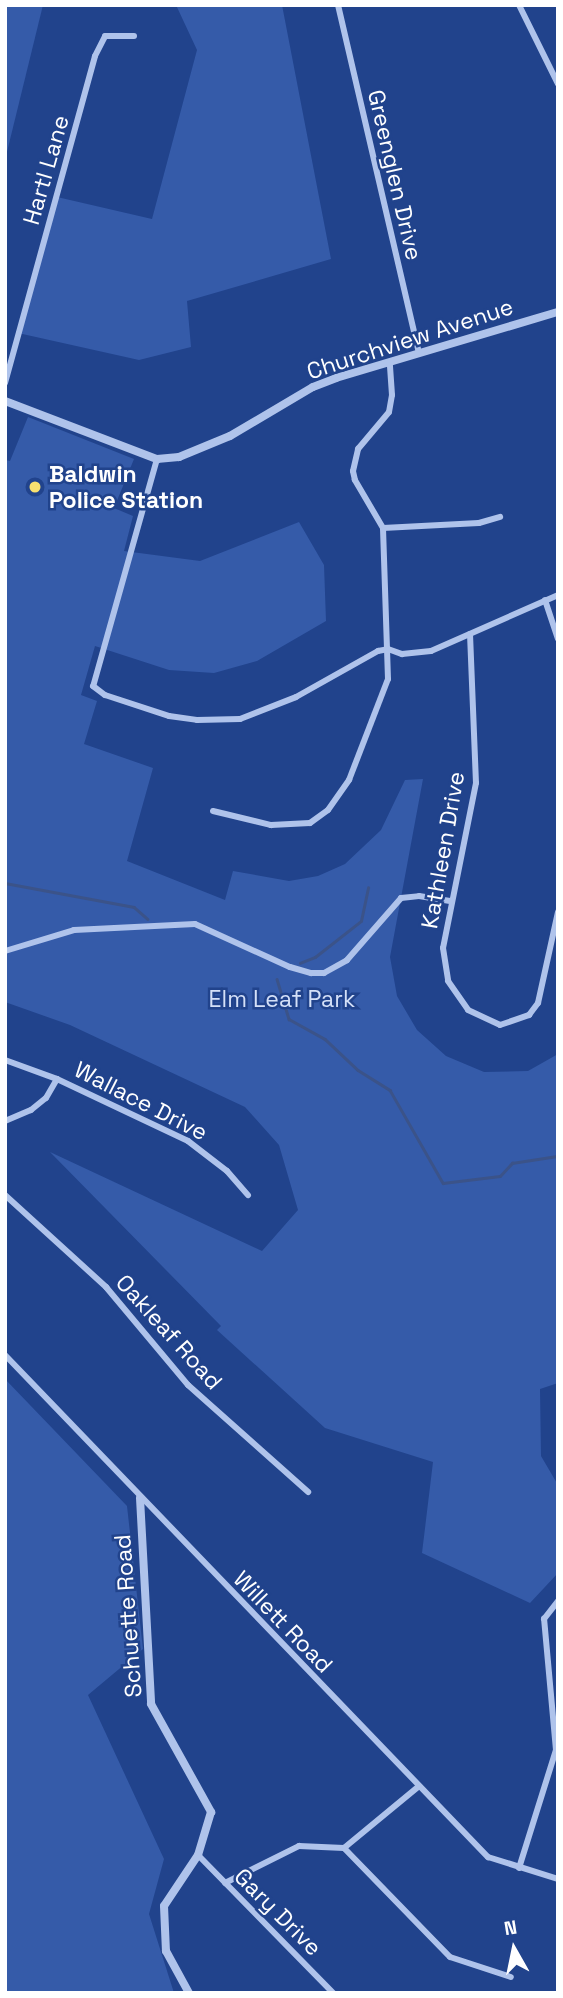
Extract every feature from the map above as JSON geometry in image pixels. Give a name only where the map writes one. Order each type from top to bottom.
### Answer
[{"type":"street","name":"Greenglen Drive","points":[[338,5],[419,353]]},
{"type":"street","points":[[519,5],[558,84]]},
{"type":"street","name":"Hartl Lane","points":[[5,383],[94,56],[105,36],[134,36]]},
{"type":"street","name":"Churchview Avenue","points":[[157,459],[180,457],[204,449],[313,387],[558,312]]},
{"type":"street","points":[[213,811],[271,825],[291,826],[310,822],[328,810],[349,780],[388,679],[383,528],[355,480],[354,460],[365,440],[389,412],[392,396],[390,363]]},
{"type":"street","points":[[5,401],[157,459],[93,686],[105,695],[169,716],[197,720],[240,719],[296,697],[377,651],[388,649],[402,654],[432,651],[558,595]]},
{"type":"street","points":[[383,528],[479,523],[500,517]]},
{"type":"street","points":[[545,600],[558,639]]},
{"type":"street","name":"Kathleen Drive","points":[[470,634],[476,783],[443,948],[448,981],[468,1010],[500,1025],[519,1021],[529,1015],[538,1003],[558,912]]},
{"type":"street","points":[[5,951],[74,930],[195,924],[290,967],[311,973],[324,973],[347,960],[401,898],[419,896],[452,901]]},
{"type":"street","name":"Wallace Drive","points":[[5,1060],[58,1079],[188,1141],[227,1171],[247,1195]]},
{"type":"street","points":[[5,1121],[31,1110],[46,1098],[58,1079]]},
{"type":"street","name":"Oakleaf Road","points":[[5,1195],[106,1287],[188,1385],[307,1492]]},
{"type":"street","name":"Willett Road","points":[[5,1355],[488,1857],[558,1879]]},
{"type":"street","name":"Schuette Road","points":[[140,1497],[151,1704],[211,1812],[198,1855],[164,1906],[166,1951],[189,1993]]},
{"type":"street","points":[[519,1868],[557,1750],[544,1619],[558,1601]]},
{"type":"street","points":[[344,1849],[418,1787]]},
{"type":"street","points":[[225,1883],[299,1846],[344,1849],[450,1957],[511,1977]]},
{"type":"street","name":"Gary Drive","points":[[198,1855],[333,1993]]},
{"type":"green space","points":[[5,5],[43,5],[5,160]]},
{"type":"green space","points":[[176,5],[282,5],[331,259],[187,301],[191,347],[139,360],[18,333],[57,197],[152,219],[197,50]]},
{"type":"green space","name":"Elm Leaf Park","points":[[28,417],[134,459],[114,508],[133,516],[124,551],[200,561],[299,522],[324,565],[326,621],[257,661],[214,673],[169,670],[95,646],[81,695],[97,701],[84,744],[153,768],[127,861],[225,900],[233,871],[289,881],[318,876],[345,864],[381,830],[405,780],[423,779],[390,957],[397,996],[417,1030],[446,1056],[484,1072],[528,1071],[558,1054],[558,1383],[540,1389],[541,1456],[558,1485],[558,1573],[530,1603],[422,1553],[433,1462],[325,1428],[217,1330],[221,1326],[50,1152],[262,1251],[298,1210],[279,1145],[245,1107],[70,1025],[5,1002],[5,460],[10,461]]},
{"type":"green space","points":[[5,1379],[127,1506],[143,1649],[88,1695],[164,1859],[149,1914],[174,1993],[5,1993]]},
{"type":"waterway","points":[[5,883],[134,907],[148,919]]},
{"type":"waterway","points":[[300,963],[315,957],[361,921],[368,888]]},
{"type":"waterway","points":[[277,979],[289,1019],[325,1039],[358,1070],[390,1090],[443,1183],[500,1176],[512,1163],[558,1156]]},
{"type":"place","name":"Baldwin Police Station","points":[[35,487]]}]
